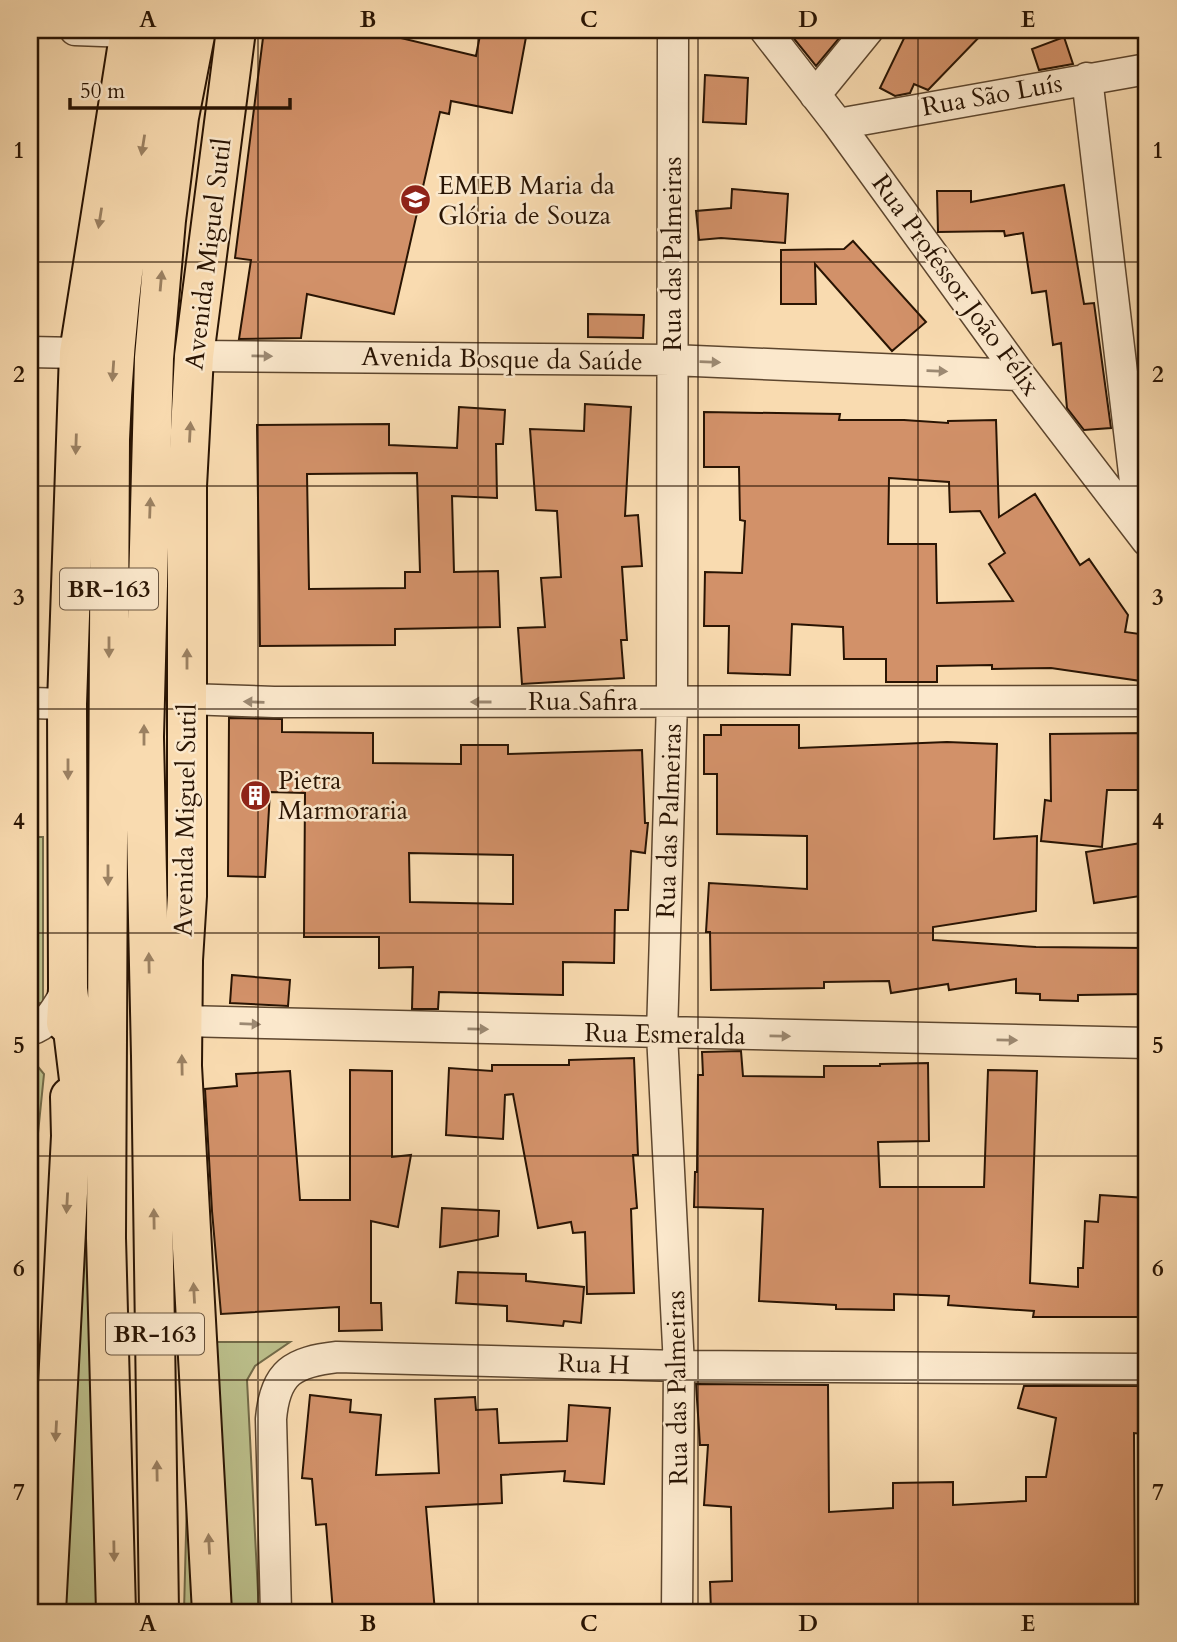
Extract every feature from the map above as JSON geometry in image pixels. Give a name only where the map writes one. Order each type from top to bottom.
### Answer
[{"type":"main road","name":"BR-163","points":[[159,1612],[144,737],[154,358],[166,220],[179,117],[196,30]]},
{"type":"main road","name":"Avenida Miguel Sutil","points":[[212,1612],[181,1066],[187,896],[187,486],[194,356],[236,30]]},
{"type":"main road","points":[[46,1612],[71,1136],[65,1029],[68,989],[67,704],[79,353],[141,31]]},
{"type":"main road","name":"BR-163","points":[[116,1612],[106,1238],[112,386],[122,280],[154,75],[141,31]]},
{"type":"main road","points":[[151,1056],[183,960]]},
{"type":"main road","points":[[68,989],[91,1177],[106,1238]]},
{"type":"street","points":[[75,30],[141,31]]},
{"type":"street","name":"Rua das Palmeiras","points":[[673,30],[672,701],[662,1034],[680,1366],[677,1612]]},
{"type":"street","name":"Rua Professor João Félix","points":[[765,30],[838,124],[1020,375],[1144,537]]},
{"type":"street","points":[[816,95],[868,30]]},
{"type":"street","name":"Rua São Luís","points":[[838,124],[1147,69]]},
{"type":"street","points":[[1087,78],[1144,537]]},
{"type":"street","points":[[30,352],[79,353]]},
{"type":"street","name":"Avenida Bosque da Saúde","points":[[194,356],[673,360],[1020,375]]},
{"type":"street","name":"Rua Safira","points":[[187,699],[274,702],[1147,701]]},
{"type":"street","points":[[30,703],[67,704]]},
{"type":"street","points":[[30,1030],[40,1027],[49,1019],[68,989]]},
{"type":"street","name":"Rua Esmeralda","points":[[182,1021],[1147,1043]]},
{"type":"street","name":"Rua H","points":[[276,1612],[272,1402],[278,1387],[293,1367],[313,1360],[337,1357],[680,1366],[1147,1369]]},
{"type":"green space","points":[[30,837],[43,837],[43,1003],[30,1003]]},
{"type":"green space","points":[[30,1057],[44,1074],[30,1212]]},
{"type":"green space","points":[[92,1200],[97,1612],[62,1612],[86,1201]]},
{"type":"green space","points":[[202,1342],[290,1342],[255,1366],[247,1380],[259,1612],[223,1612]]},
{"type":"green space","points":[[189,1418],[200,1612],[184,1612]]},
{"type":"building","points":[[264,30],[384,30],[384,34],[476,56],[481,30],[526,37],[512,113],[451,101],[449,114],[440,112],[394,314],[307,294],[301,338],[239,339],[251,260],[235,258]]},
{"type":"building","points":[[787,30],[846,30],[816,66]]},
{"type":"building","points":[[908,30],[986,30],[928,90],[914,84],[910,93],[895,96],[880,88]]},
{"type":"building","points":[[1064,37],[1073,64],[1039,70],[1032,49]]},
{"type":"building","points":[[705,75],[748,78],[746,124],[703,122]]},
{"type":"building","points":[[1064,185],[1084,304],[1094,303],[1111,428],[1084,430],[1067,408],[1061,343],[1053,345],[1046,291],[1032,293],[1023,233],[1005,236],[1004,231],[938,232],[937,191],[971,191],[971,202]]},
{"type":"building","points":[[732,189],[788,194],[785,243],[721,238],[699,240],[696,211],[731,208]]},
{"type":"building","points":[[853,241],[926,322],[892,351],[815,264],[816,304],[781,304],[781,250],[844,249]]},
{"type":"building","points":[[588,314],[644,315],[643,338],[588,337]]},
{"type":"building","points":[[585,404],[631,407],[625,516],[638,515],[642,566],[622,567],[627,640],[621,640],[624,678],[522,684],[518,628],[545,627],[541,578],[561,577],[557,511],[536,510],[530,429],[584,431]]},
{"type":"building","points":[[459,407],[505,410],[503,444],[496,444],[497,498],[452,496],[454,572],[498,571],[500,627],[395,629],[395,645],[260,646],[257,425],[389,424],[389,445],[457,448]],"holes":[[[417,473],[420,572],[405,572],[405,588],[309,589],[307,474]]]},
{"type":"building","points":[[704,412],[840,414],[839,420],[948,423],[996,420],[999,517],[1035,494],[1080,565],[1089,559],[1128,615],[1125,632],[1147,635],[1141,681],[1051,668],[992,669],[992,665],[937,666],[937,682],[886,682],[886,659],[844,659],[843,627],[792,624],[790,675],[728,673],[729,626],[704,626],[705,572],[742,573],[745,521],[740,520],[739,467],[704,467]],"holes":[[[889,478],[949,482],[950,512],[980,511],[1005,553],[989,564],[1013,601],[937,603],[936,544],[888,544]]]},
{"type":"building","points":[[229,718],[282,719],[282,732],[373,733],[373,763],[461,764],[461,745],[508,745],[508,754],[642,750],[645,823],[648,823],[645,853],[631,851],[628,910],[615,910],[614,963],[563,962],[563,995],[439,992],[438,1009],[412,1009],[413,967],[379,968],[379,937],[304,937],[305,793],[270,792],[265,877],[228,876]],"holes":[[[409,853],[513,855],[513,904],[410,902]]]},
{"type":"building","points":[[721,725],[799,725],[799,748],[947,742],[997,744],[994,839],[1037,836],[1036,911],[933,927],[933,940],[1036,947],[1147,948],[1147,994],[1078,995],[1078,1001],[1040,1000],[1040,994],[1016,993],[1016,979],[949,990],[948,984],[891,993],[889,981],[824,982],[824,988],[711,990],[710,932],[706,932],[709,883],[807,889],[807,836],[717,834],[717,774],[704,774],[704,735],[721,735]]},
{"type":"building","points":[[1147,733],[1147,790],[1107,790],[1102,847],[1041,841],[1045,800],[1051,801],[1050,734]]},
{"type":"building","points":[[1147,842],[1147,895],[1094,903],[1086,852]]},
{"type":"building","points":[[232,975],[290,980],[288,1006],[230,1003]]},
{"type":"building","points":[[741,1051],[743,1076],[824,1077],[824,1066],[928,1063],[929,1141],[878,1142],[880,1187],[984,1187],[988,1070],[1037,1071],[1030,1283],[1078,1287],[1078,1268],[1083,1268],[1085,1221],[1098,1222],[1100,1195],[1147,1198],[1147,1227],[1144,1226],[1145,1317],[1033,1317],[1034,1311],[948,1305],[949,1296],[894,1294],[894,1310],[836,1309],[836,1305],[759,1301],[763,1209],[694,1207],[698,1075],[703,1075],[702,1052]]},
{"type":"building","points":[[634,1058],[638,1155],[633,1155],[637,1208],[631,1209],[634,1293],[587,1294],[585,1232],[573,1233],[571,1222],[538,1228],[513,1094],[505,1095],[503,1139],[446,1135],[449,1068],[492,1071],[492,1065],[569,1065],[569,1060]]},
{"type":"building","points":[[350,1070],[392,1071],[392,1157],[411,1155],[398,1227],[371,1221],[371,1303],[381,1303],[382,1330],[339,1331],[339,1307],[221,1314],[205,1089],[237,1086],[236,1074],[290,1071],[300,1200],[350,1200]]},
{"type":"building","points":[[442,1208],[499,1211],[498,1236],[440,1247]]},
{"type":"building","points":[[458,1272],[526,1274],[526,1281],[584,1287],[581,1323],[564,1321],[563,1326],[507,1321],[507,1306],[456,1303]]},
{"type":"building","points":[[696,1384],[828,1385],[829,1512],[893,1508],[893,1483],[953,1482],[953,1505],[1026,1501],[1026,1477],[1046,1477],[1056,1418],[1018,1408],[1024,1386],[1147,1386],[1143,1434],[1134,1433],[1135,1612],[711,1612],[710,1582],[732,1581],[731,1507],[704,1505],[708,1445],[700,1445]]},
{"type":"building","points":[[310,1395],[351,1400],[350,1412],[381,1415],[376,1475],[439,1473],[435,1399],[475,1397],[476,1410],[497,1409],[499,1443],[567,1441],[569,1405],[610,1408],[604,1484],[564,1481],[565,1471],[501,1475],[502,1503],[426,1507],[435,1612],[333,1612],[326,1524],[316,1525],[312,1479],[302,1478]]},
{"type":"place","name":"EMEB Maria da Glória de Souza","points":[[415,200]]},
{"type":"place","name":"Pietra Marmoraria","points":[[255,795]]}]
